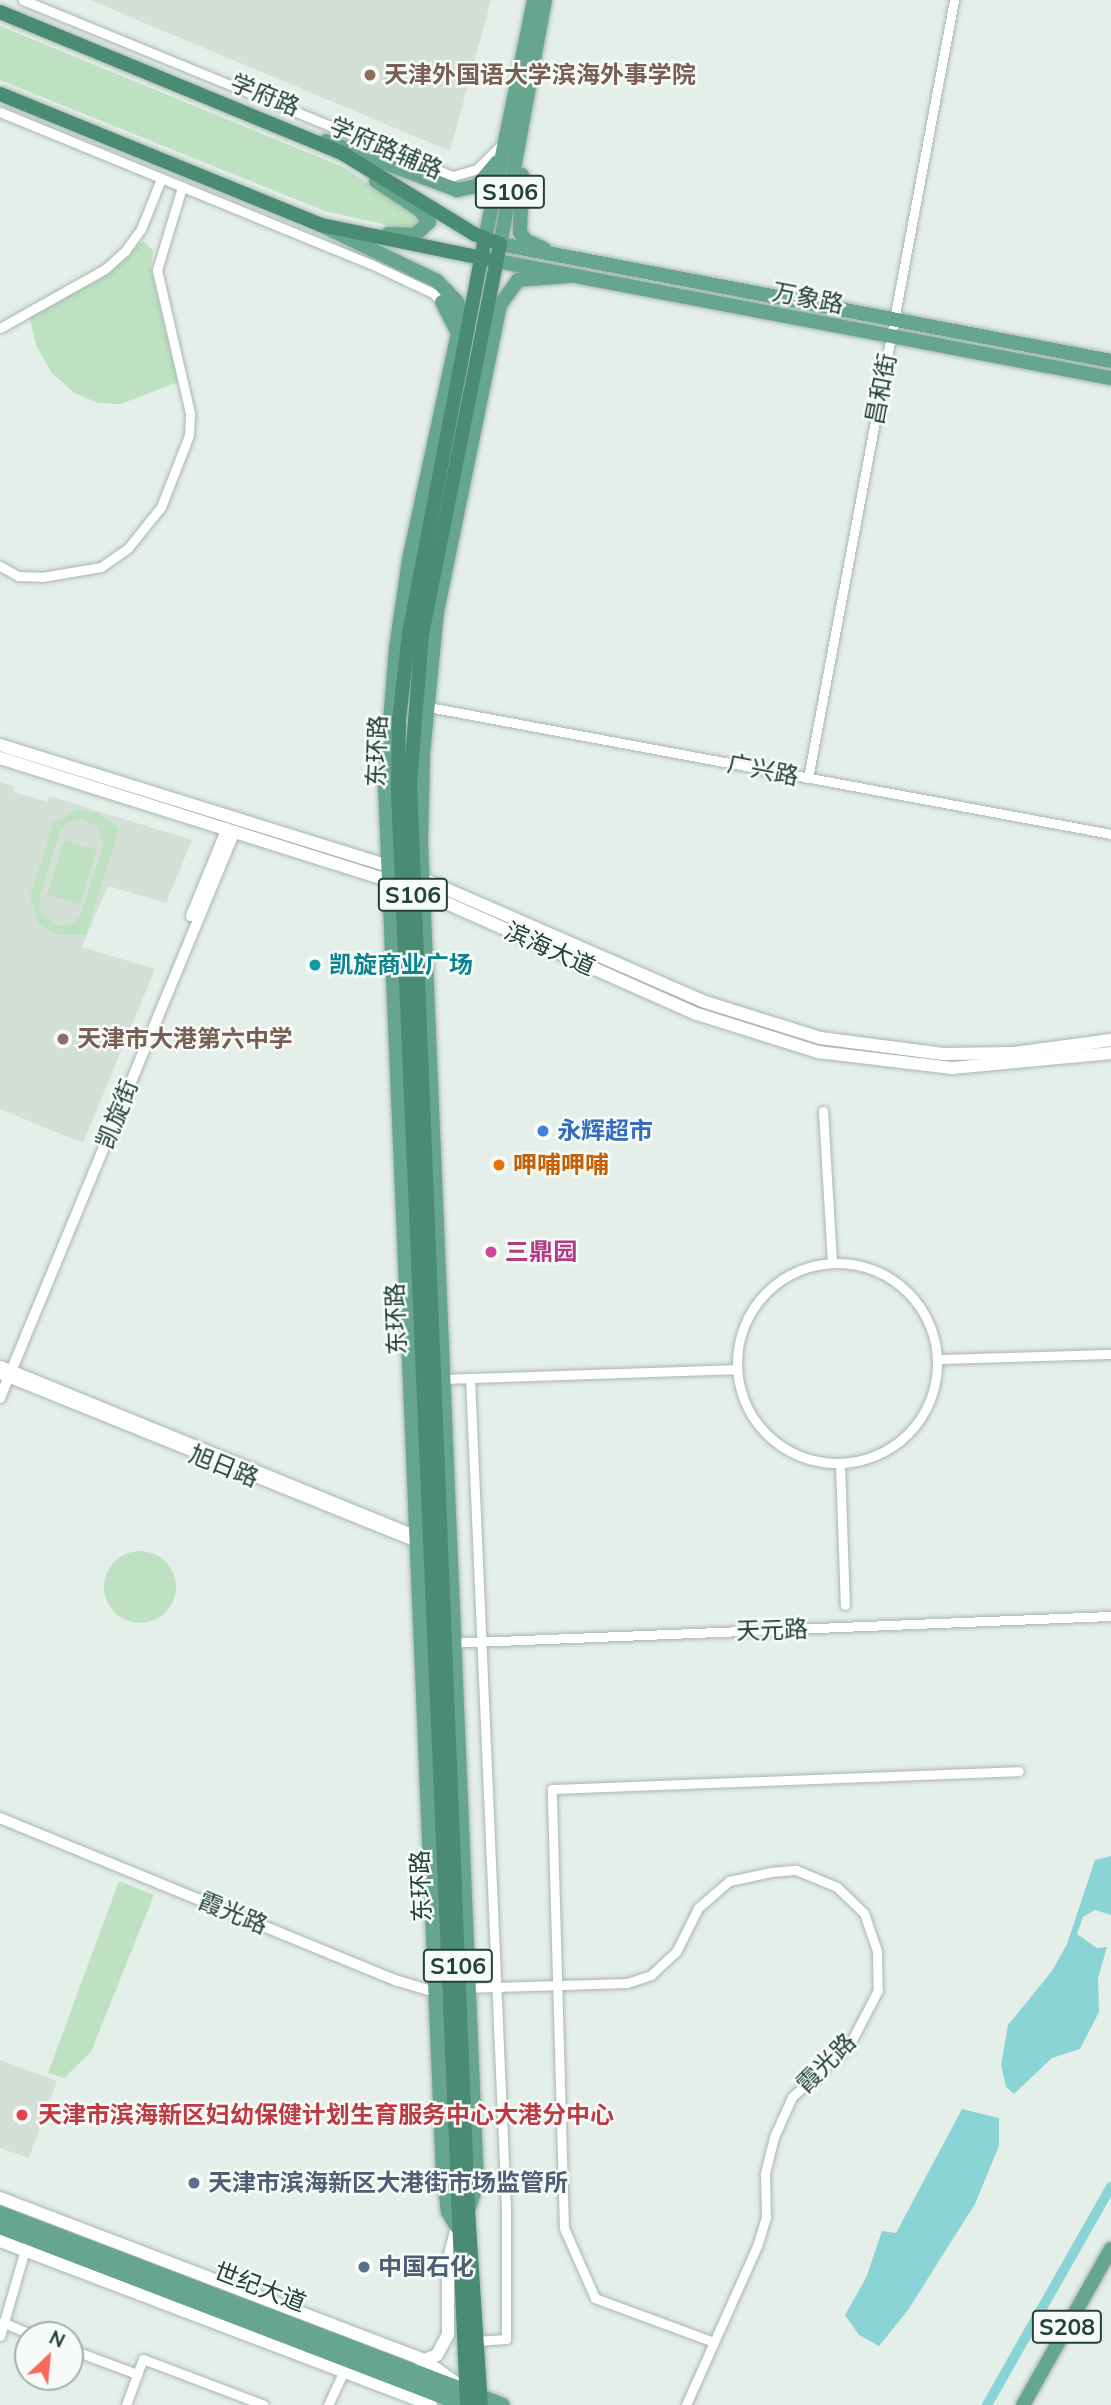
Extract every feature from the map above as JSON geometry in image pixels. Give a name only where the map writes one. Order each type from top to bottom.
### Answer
[{"type":"highway","name":"学府路","points":[[0,12],[342,153],[485,239],[500,244]]},
{"type":"highway","points":[[0,94],[320,225],[497,261]]},
{"type":"highway","name":"东环路","points":[[471,2400],[457,2227],[444,1643],[433,1540],[400,720],[410,633],[485,239]]},
{"type":"highway","name":"东环路","points":[[406,879],[410,783],[421,705],[422,635],[500,244]]},
{"type":"highway","name":"东环路","points":[[450,1991],[476,2341],[471,2400]]},
{"type":"main road","name":"S106","points":[[500,244],[534,0]]},
{"type":"main road","name":"S106","points":[[485,239],[513,139],[545,0]]},
{"type":"main road","points":[[307,137],[349,148],[448,189],[464,190],[486,180],[513,139]]},
{"type":"main road","points":[[513,139],[520,232],[531,244],[575,261]]},
{"type":"main road","points":[[320,225],[400,236],[415,235],[428,227],[425,214],[342,153]]},
{"type":"main road","points":[[320,225],[437,281],[457,302],[468,329]]},
{"type":"main road","name":"万象路","points":[[500,244],[575,261],[1111,361]]},
{"type":"main road","name":"万象路","points":[[497,261],[1111,378]]},
{"type":"main road","points":[[421,705],[437,612],[500,305],[518,280],[569,276]]},
{"type":"main road","points":[[442,302],[458,333],[409,560],[396,648],[386,751],[406,879],[450,1991]]},
{"type":"main road","name":"滨海大道","points":[[0,745],[406,879],[702,1001],[820,1038],[943,1054],[1014,1053],[1111,1040]]},
{"type":"main road","name":"滨海大道","points":[[0,758],[231,830],[406,879],[697,1014],[808,1049],[876,1062],[952,1068],[1111,1054]]},
{"type":"main road","points":[[433,1540],[444,1643],[450,1991]]},
{"type":"main road","points":[[0,2198],[426,2361],[471,2400]]},
{"type":"main road","name":"世纪大道","points":[[0,2213],[393,2362],[471,2400]]},
{"type":"main road","name":"世纪大道","points":[[0,2227],[27,2244],[361,2366],[471,2400],[503,2405]]},
{"type":"main road","points":[[393,2362],[426,2361],[438,2355],[448,2334],[448,2263],[457,2227]]},
{"type":"main road","points":[[0,2241],[27,2244],[431,2405]]},
{"type":"main road","name":"S208","points":[[1023,2405],[1111,2249]]},
{"type":"main road","points":[[1031,2405],[1111,2262]]},
{"type":"main road","points":[[326,2353],[341,2371]]},
{"type":"street","name":"学府路辅路","points":[[23,0],[443,173],[463,175],[477,169],[513,139]]},
{"type":"street","name":"昌和街","points":[[807,778],[954,0]]},
{"type":"street","points":[[0,112],[401,277],[442,302]]},
{"type":"street","points":[[0,328],[105,269],[125,251],[141,229],[161,179]]},
{"type":"street","points":[[0,566],[18,576],[42,577],[102,567],[128,548],[161,507],[190,424],[157,270],[182,187]]},
{"type":"street","name":"广兴路","points":[[421,705],[1111,834]]},
{"type":"street","name":"凯旋街","points":[[0,1398],[4,1373],[231,830]]},
{"type":"street","points":[[823,1111],[832,1262]]},
{"type":"street","points":[[832,1262],[864,1266],[901,1286],[916,1301],[932,1328],[938,1359],[934,1391],[921,1420],[899,1443],[871,1458],[840,1464],[805,1459],[774,1442],[751,1416],[738,1384],[736,1349],[747,1316],[768,1288],[798,1269],[832,1262]]},
{"type":"street","points":[[938,1359],[1111,1354]]},
{"type":"street","points":[[427,1379],[737,1369]]},
{"type":"street","name":"旭日路","points":[[4,1373],[433,1540]]},
{"type":"street","points":[[470,1378],[496,1987],[506,2339],[476,2341]]},
{"type":"street","points":[[840,1464],[845,1605]]},
{"type":"street","name":"天元路","points":[[444,1643],[1111,1616]]},
{"type":"street","points":[[711,2341],[596,2298],[565,2228],[555,1987],[552,1788],[1018,1771]]},
{"type":"street","name":"霞光路","points":[[0,1811],[450,1991]]},
{"type":"street","name":"霞光路","points":[[0,1818],[450,1991],[627,1983],[652,1975],[676,1952],[698,1908],[729,1881],[796,1870],[837,1887],[864,1913],[877,1951],[877,1990],[850,2043],[792,2097],[774,2137],[765,2174],[766,2217],[757,2246],[711,2341],[686,2405]]},
{"type":"street","points":[[0,2336],[27,2244]]},
{"type":"street","points":[[84,2354],[137,2374]]},
{"type":"street","points":[[126,2405],[143,2359],[264,2405]]},
{"type":"street","points":[[328,2405],[341,2371],[361,2366]]},
{"type":"shaded area","name":"天津外国语大学滨海外事学院","points":[[90,0],[491,0],[450,151]]},
{"type":"shaded area","points":[[0,782],[14,786],[13,792],[47,802],[49,796],[192,840],[166,903],[108,886],[82,947],[155,969],[83,1143],[0,1109]]},
{"type":"shaded area","name":"天津市滨海新区妇幼保健计划生育服务中心大港分中心","points":[[0,2060],[57,2081],[29,2158],[0,2148]]},
{"type":"green space","points":[[0,26],[343,167],[422,218],[414,231],[325,211],[0,80]]},
{"type":"green space","points":[[143,241],[153,250],[151,268],[178,382],[121,404],[98,403],[73,392],[51,372],[36,345],[29,314],[106,273]]},
{"type":"green space","points":[[78,809],[98,813],[119,828],[86,935],[59,935],[38,924],[30,897],[53,823]],"holes":[[[81,819],[97,826],[103,845],[81,915],[73,923],[58,926],[40,912],[40,896],[59,833],[67,823]]]},
{"type":"green space","points":[[64,840],[97,850],[80,904],[47,895]]},
{"type":"green space","points":[[140,1551],[160,1557],[170,1567],[176,1587],[170,1607],[160,1617],[140,1623],[120,1617],[110,1607],[104,1587],[110,1567],[120,1557]]},
{"type":"green space","points":[[119,1881],[154,1895],[91,2052],[64,2078],[48,2073]]},
{"type":"water","points":[[1111,1856],[1111,1915],[1095,1910],[1083,1917],[1077,1934],[1097,1948],[1107,1947],[1098,1978],[1099,2012],[1080,2049],[1052,2058],[1014,2094],[1006,2087],[1001,2065],[1008,2025],[1052,1971],[1067,1944],[1095,1860]]},
{"type":"water","points":[[962,2109],[999,2118],[999,2146],[975,2204],[908,2310],[879,2346],[859,2335],[845,2315],[866,2278],[882,2231],[896,2233]]},
{"type":"waterway","points":[[987,2405],[1111,2187]]},
{"type":"place","name":"天津外国语大学滨海外事学院","points":[[370,75]]},
{"type":"place","name":"凯旋商业广场","points":[[315,965]]},
{"type":"place","name":"天津市大港第六中学","points":[[63,1039]]},
{"type":"place","name":"永辉超市","points":[[543,1131]]},
{"type":"place","name":"呷哺呷哺","points":[[499,1165]]},
{"type":"place","name":"三鼎园","points":[[491,1252]]},
{"type":"place","name":"天津市滨海新区妇幼保健计划生育服务中心大港分中心","points":[[22,2115]]},
{"type":"place","name":"天津市滨海新区大港街市场监管所","points":[[194,2183]]},
{"type":"place","name":"中国石化","points":[[364,2267]]}]
